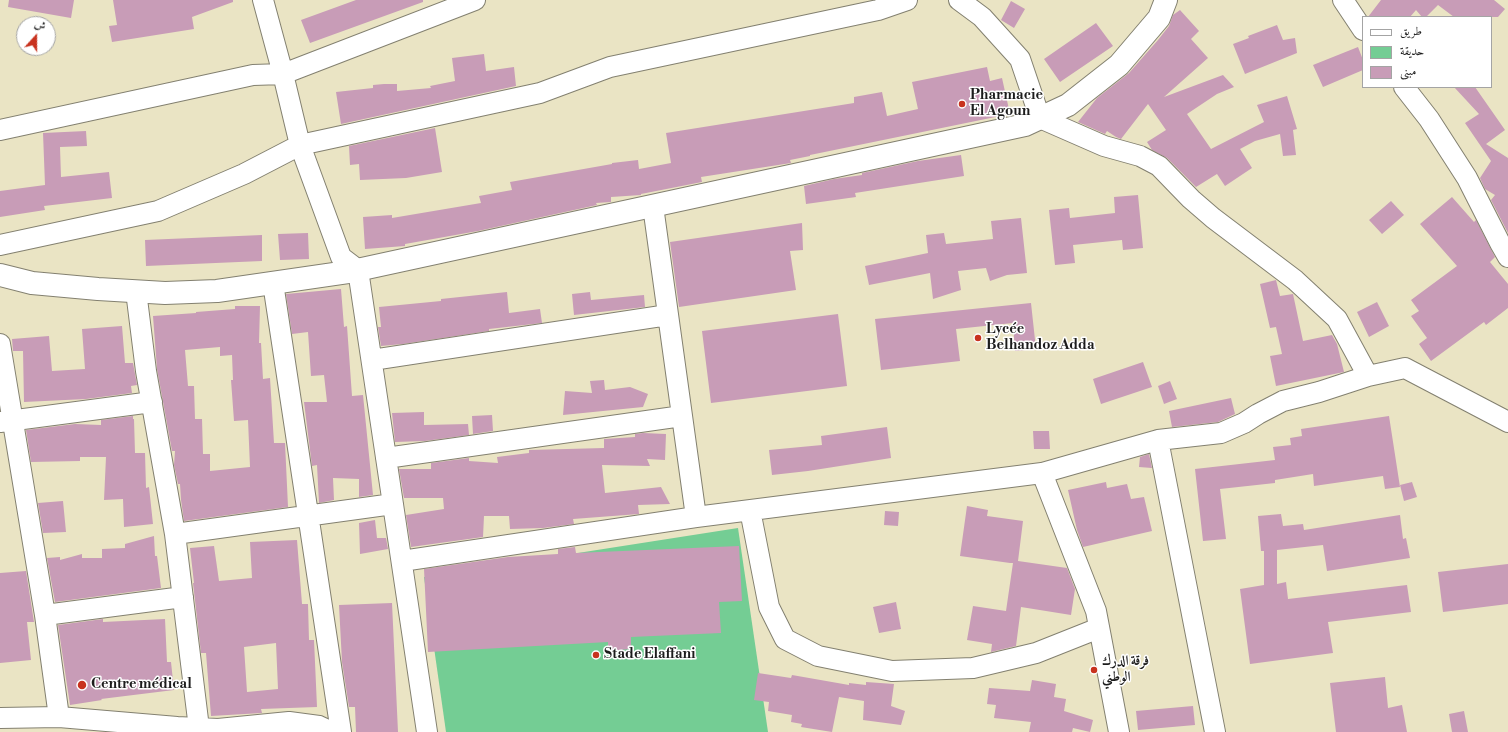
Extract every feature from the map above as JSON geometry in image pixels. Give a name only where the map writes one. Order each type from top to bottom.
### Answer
[{"type":"street","points":[[263,0],[283,74],[300,146],[342,257],[358,270],[427,732]]},
{"type":"street","points":[[0,130],[252,75],[283,74],[475,0]]},
{"type":"street","points":[[0,244],[158,211],[244,174],[300,146],[540,93],[610,67],[878,10],[907,0]]},
{"type":"street","points":[[959,0],[982,17],[1020,59],[1040,118],[1104,146],[1140,156],[1159,166],[1191,200],[1295,280],[1337,319],[1368,376]]},
{"type":"street","points":[[0,275],[32,283],[165,294],[217,291],[273,283],[358,270],[1025,124],[1068,105],[1119,65],[1159,18],[1166,0]]},
{"type":"street","points":[[1343,0],[1362,28]]},
{"type":"street","points":[[1405,88],[1429,120],[1467,178],[1508,256]]},
{"type":"street","points":[[653,206],[696,517]]},
{"type":"street","points":[[273,283],[341,732]]},
{"type":"street","points":[[136,291],[146,371],[175,534],[199,728]]},
{"type":"street","points":[[372,360],[668,315]]},
{"type":"street","points":[[0,344],[6,421],[45,615],[58,717]]},
{"type":"street","points":[[402,561],[696,517],[1042,473],[1158,440],[1221,433],[1244,424],[1258,414],[1283,401],[1319,392],[1368,376],[1405,368],[1508,422]]},
{"type":"street","points":[[6,421],[152,402]]},
{"type":"street","points":[[386,458],[682,416]]},
{"type":"street","points":[[1158,440],[1215,732]]},
{"type":"street","points":[[1042,473],[1096,611],[1119,732]]},
{"type":"street","points":[[175,534],[393,504]]},
{"type":"street","points":[[750,510],[769,607],[786,639],[818,656],[892,671],[973,668],[1036,653],[1099,628]]},
{"type":"street","points":[[45,615],[183,597]]},
{"type":"street","points":[[0,718],[58,717],[177,730],[289,722],[319,726],[332,732]]},
{"type":"green space","name":"Stade Elaffani","points":[[738,528],[768,732],[446,732],[424,577]]},
{"type":"building","points":[[9,0],[74,0],[71,18],[8,7]]},
{"type":"building","points":[[113,0],[233,0],[233,2],[192,17],[194,29],[112,42],[109,26],[117,25]]},
{"type":"building","points":[[356,0],[423,0],[423,2],[310,43],[301,20]]},
{"type":"building","points":[[1381,0],[1494,0],[1505,9],[1498,17],[1453,16],[1438,5],[1427,16],[1421,16],[1416,10],[1411,16],[1369,16]]},
{"type":"building","points":[[1011,1],[1025,9],[1014,28],[1001,20]]},
{"type":"building","points":[[1180,10],[1199,31],[1191,39],[1208,58],[1164,97],[1223,75],[1234,87],[1217,94],[1187,114],[1211,149],[1264,122],[1257,105],[1287,96],[1297,129],[1293,130],[1296,155],[1283,156],[1280,134],[1255,141],[1240,149],[1252,168],[1225,186],[1217,174],[1196,187],[1167,158],[1152,150],[1147,142],[1166,130],[1148,104],[1121,139],[1107,131],[1105,134],[1078,122],[1097,98],[1129,73],[1169,26],[1173,15]]},
{"type":"building","points":[[1096,23],[1113,46],[1060,82],[1044,59]]},
{"type":"building","points":[[1277,25],[1283,40],[1295,38],[1297,53],[1245,74],[1233,44],[1249,38],[1248,36]]},
{"type":"building","points":[[1358,47],[1362,57],[1362,70],[1323,87],[1313,65]]},
{"type":"building","points":[[484,54],[486,71],[514,67],[516,86],[341,124],[336,92],[373,88],[373,85],[384,84],[397,84],[397,91],[431,88],[430,86],[455,81],[452,58]]},
{"type":"building","points":[[987,67],[990,81],[1002,78],[1010,114],[810,155],[790,160],[791,163],[701,177],[702,182],[641,195],[611,197],[611,202],[596,203],[597,205],[478,231],[405,244],[405,246],[365,249],[363,217],[392,215],[392,218],[481,203],[479,196],[512,190],[510,182],[612,163],[638,160],[639,169],[671,163],[666,133],[854,103],[854,97],[882,92],[887,116],[918,109],[912,82]]},
{"type":"building","points":[[1455,88],[1476,88],[1505,130],[1486,144],[1508,158],[1508,233],[1491,200],[1495,195],[1485,189],[1480,178],[1491,161],[1465,123],[1479,114]]},
{"type":"building","points":[[435,128],[442,172],[406,178],[360,180],[359,164],[350,165],[349,146]]},
{"type":"building","points":[[86,131],[87,146],[60,147],[61,177],[109,172],[112,198],[44,206],[45,210],[0,217],[0,191],[45,185],[43,133]]},
{"type":"building","points":[[961,155],[964,176],[855,193],[856,197],[806,204],[804,186],[834,179],[862,175],[862,173],[918,161]]},
{"type":"building","points":[[1138,195],[1143,248],[1123,250],[1122,240],[1073,245],[1075,263],[1055,265],[1049,210],[1069,208],[1070,218],[1115,213],[1114,197]]},
{"type":"building","points":[[1452,197],[1474,222],[1476,220],[1495,257],[1490,262],[1508,284],[1508,308],[1486,325],[1484,322],[1431,361],[1419,344],[1427,338],[1411,316],[1419,311],[1411,300],[1457,266],[1420,224]]},
{"type":"building","points":[[1391,201],[1404,215],[1382,234],[1369,220]]},
{"type":"building","points":[[1021,218],[1027,273],[1007,275],[990,281],[986,268],[958,271],[961,290],[933,299],[930,273],[869,285],[865,266],[928,253],[926,235],[944,233],[946,244],[993,239],[991,221]]},
{"type":"building","points":[[802,223],[803,250],[790,251],[796,290],[679,307],[670,242]]},
{"type":"building","points":[[308,233],[309,259],[280,260],[278,234]]},
{"type":"building","points":[[262,235],[262,261],[146,266],[145,240]]},
{"type":"building","points":[[1276,280],[1280,296],[1293,294],[1303,341],[1332,335],[1337,344],[1344,372],[1276,386],[1270,356],[1282,354],[1276,327],[1270,328],[1260,284]]},
{"type":"building","points":[[341,289],[344,327],[347,326],[352,396],[363,395],[373,495],[359,497],[359,479],[333,478],[334,500],[319,503],[317,465],[312,466],[304,402],[327,402],[324,375],[311,376],[308,332],[292,334],[286,294]]},
{"type":"building","points":[[507,292],[509,313],[540,309],[542,323],[489,329],[489,331],[381,346],[378,327],[381,327],[379,307],[441,301],[441,299]]},
{"type":"building","points":[[590,292],[591,300],[644,295],[645,307],[574,315],[572,294]]},
{"type":"building","points":[[1377,302],[1389,326],[1369,337],[1357,312]]},
{"type":"building","points":[[1031,303],[1036,349],[1015,351],[1013,323],[956,329],[960,361],[881,370],[875,319]]},
{"type":"building","points":[[235,306],[260,306],[259,343],[261,343],[263,379],[270,378],[274,443],[285,443],[288,507],[184,521],[180,484],[178,484],[174,465],[175,451],[172,451],[157,369],[153,316],[235,309]],"holes":[[[220,347],[220,356],[232,355],[233,380],[231,380],[234,421],[248,420],[250,467],[210,471],[210,454],[203,454],[202,419],[195,419],[194,386],[188,386],[185,350]]]},
{"type":"building","points":[[838,314],[847,386],[711,403],[702,331]]},
{"type":"building","points":[[122,326],[125,363],[133,363],[137,385],[131,386],[132,393],[86,399],[24,402],[23,351],[13,351],[12,339],[49,336],[52,371],[85,369],[82,329]]},
{"type":"building","points":[[1143,362],[1152,387],[1101,404],[1093,379]]},
{"type":"building","points":[[604,380],[605,390],[630,387],[648,394],[643,407],[563,415],[565,391],[592,393],[590,381]]},
{"type":"building","points":[[1170,381],[1177,399],[1164,404],[1158,386]]},
{"type":"building","points":[[1231,398],[1235,414],[1218,422],[1172,427],[1169,411]]},
{"type":"building","points":[[424,412],[424,425],[468,424],[469,435],[425,441],[395,442],[392,413]]},
{"type":"building","points":[[492,415],[493,431],[473,434],[472,416]]},
{"type":"building","points":[[133,416],[135,453],[145,453],[146,488],[149,487],[153,524],[124,527],[123,499],[104,500],[106,457],[80,457],[80,461],[31,462],[26,430],[75,424],[101,425],[101,420]]},
{"type":"building","points":[[1389,416],[1400,487],[1385,489],[1383,476],[1314,486],[1313,474],[1275,480],[1275,483],[1220,489],[1226,539],[1203,541],[1195,469],[1275,460],[1273,447],[1291,445],[1290,438],[1302,436],[1301,429]]},
{"type":"building","points":[[887,427],[891,458],[772,475],[769,450],[822,445],[821,436]]},
{"type":"building","points":[[1033,431],[1049,431],[1050,449],[1034,449]]},
{"type":"building","points":[[635,434],[666,434],[665,460],[647,459],[650,466],[602,465],[605,493],[661,487],[670,504],[638,505],[639,514],[573,519],[574,524],[543,528],[510,529],[509,516],[484,516],[483,537],[411,547],[406,515],[444,509],[443,498],[404,498],[399,469],[431,469],[431,463],[469,458],[469,461],[498,463],[497,457],[529,453],[529,450],[604,448],[604,439],[635,437]]},
{"type":"building","points":[[1149,454],[1152,468],[1139,467],[1140,457]]},
{"type":"building","points":[[1106,482],[1107,488],[1127,484],[1131,499],[1144,497],[1152,531],[1083,547],[1077,530],[1068,490]]},
{"type":"building","points":[[1412,482],[1417,497],[1404,501],[1400,485]]},
{"type":"building","points":[[63,501],[66,532],[43,533],[38,503]]},
{"type":"building","points":[[967,506],[988,510],[987,516],[1023,521],[1018,561],[1067,568],[1075,589],[1071,615],[1021,607],[1016,646],[991,652],[992,644],[967,640],[973,606],[1006,611],[1013,563],[960,556]]},
{"type":"building","points":[[885,511],[899,512],[898,526],[884,525]]},
{"type":"building","points":[[1281,514],[1283,526],[1303,524],[1304,530],[1400,515],[1403,539],[1406,538],[1410,558],[1327,571],[1323,545],[1277,550],[1277,584],[1286,582],[1288,599],[1407,585],[1411,612],[1328,622],[1333,653],[1250,664],[1240,589],[1264,585],[1264,551],[1261,551],[1258,516]]},
{"type":"building","points":[[375,520],[377,538],[386,538],[388,549],[360,554],[359,523]]},
{"type":"building","points":[[154,536],[155,556],[157,556],[161,588],[55,602],[47,558],[60,557],[60,560],[82,554],[82,558],[102,558],[102,549],[125,548],[125,544]]},
{"type":"building","points":[[297,540],[302,604],[308,604],[309,640],[314,640],[317,707],[261,709],[262,713],[211,716],[206,653],[201,653],[190,548],[214,546],[219,581],[252,578],[250,542]],"holes":[[[276,643],[278,689],[247,692],[244,647]]]},
{"type":"building","points":[[739,546],[742,601],[719,602],[721,633],[631,637],[631,649],[608,651],[608,642],[428,652],[424,569],[508,557],[558,554],[558,549],[575,547],[576,553]]},
{"type":"building","points":[[1508,564],[1508,604],[1443,612],[1438,572]]},
{"type":"building","points":[[26,571],[34,622],[27,622],[31,660],[0,663],[0,573]]},
{"type":"building","points":[[896,602],[901,629],[879,633],[873,607]]},
{"type":"building","points":[[392,603],[398,732],[356,732],[355,707],[349,707],[342,662],[339,605]]},
{"type":"building","points":[[103,619],[103,622],[165,619],[167,662],[171,662],[174,690],[101,699],[102,700],[70,705],[58,625]]},
{"type":"building","points":[[758,673],[791,678],[792,675],[849,685],[849,683],[866,685],[866,682],[894,684],[891,706],[905,711],[901,725],[863,720],[864,701],[839,697],[832,732],[801,727],[802,724],[791,722],[792,715],[768,711],[769,702],[754,700]]},
{"type":"building","points":[[1385,677],[1388,708],[1402,705],[1407,732],[1336,732],[1330,683]]},
{"type":"building","points":[[1032,680],[1056,684],[1054,697],[1066,699],[1064,711],[1093,720],[1090,732],[1073,728],[1072,732],[1029,732],[1031,722],[994,718],[996,705],[987,704],[989,688],[1030,691]]},
{"type":"building","points":[[1193,706],[1195,725],[1138,730],[1136,711]]},
{"type":"building","points":[[1464,711],[1468,732],[1452,732],[1449,714]]},
{"type":"place","name":"Pharmacie El Agoun","points":[[962,104]]},
{"type":"place","name":"Lycée Belhandoz Adda","points":[[978,338]]},
{"type":"place","name":"Stade Elaffani","points":[[596,655]]},
{"type":"place","name":"فرقة الدرك الوطني","points":[[1094,670]]},
{"type":"place","name":"Centre médical","points":[[82,685]]}]
